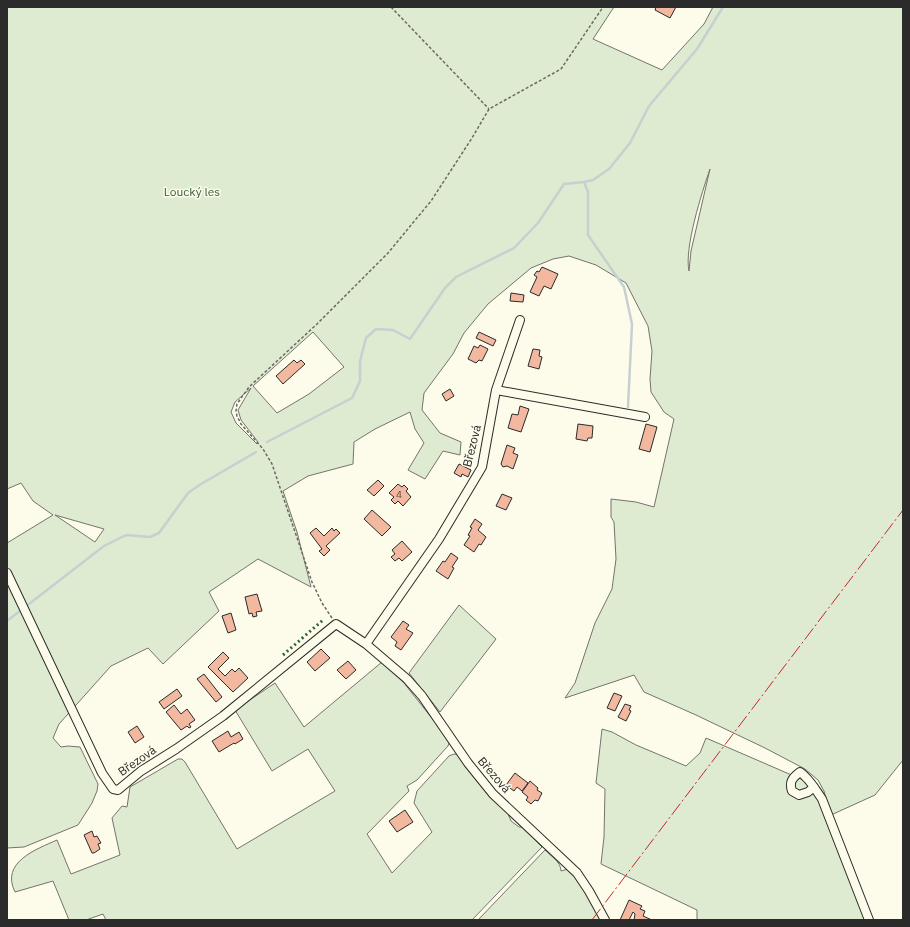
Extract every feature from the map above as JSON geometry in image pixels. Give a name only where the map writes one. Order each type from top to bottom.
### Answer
[{"type":"street","name":"Březová","points":[[366,644],[439,539],[482,467],[496,390],[520,320]]},
{"type":"street","points":[[496,390],[645,417]]},
{"type":"street","name":"Březová","points":[[7,573],[102,773],[113,789],[118,790],[141,771],[176,749],[223,716],[336,624],[366,644],[406,679],[422,696],[468,763],[493,794],[577,873],[605,920]]},
{"type":"street","points":[[814,787],[822,799],[869,920]]},
{"type":"path","points":[[391,7],[489,109]]},
{"type":"path","points":[[336,624],[322,603],[312,582],[272,464],[263,449],[241,424],[236,411],[238,404],[249,387],[317,324],[388,253],[431,200],[472,138],[489,109],[561,69],[603,7]]},
{"type":"green space","name":"Loucký les","points":[[7,7],[614,7],[593,39],[662,70],[704,24],[713,7],[903,7],[903,760],[875,795],[831,815],[824,791],[818,780],[805,769],[696,715],[644,692],[634,675],[565,698],[575,683],[595,623],[612,589],[616,559],[614,522],[611,517],[611,499],[636,502],[654,507],[674,419],[664,412],[651,392],[650,379],[652,351],[648,326],[626,283],[596,265],[569,256],[553,259],[531,268],[488,304],[464,333],[453,354],[424,393],[422,410],[440,433],[461,442],[460,455],[443,451],[425,479],[408,470],[424,443],[415,429],[410,412],[375,429],[354,442],[353,464],[308,476],[283,491],[297,532],[311,587],[258,559],[209,592],[219,611],[163,664],[148,648],[111,666],[59,724],[53,738],[61,747],[80,747],[98,784],[92,803],[78,825],[24,847],[7,848],[7,543],[53,515],[33,501],[21,483],[7,489]],"holes":[[[710,169],[691,251],[689,271],[688,261],[691,235]],[[313,332],[344,367],[309,394],[277,413],[253,386]],[[251,388],[238,410],[241,420],[258,442],[257,444],[236,423],[231,412],[235,402]],[[55,515],[104,529],[95,542]]]},
{"type":"green space","points":[[459,605],[496,639],[440,712],[409,673]]},
{"type":"green space","points":[[382,662],[404,683],[450,741],[448,746],[417,780],[407,786],[409,791],[367,834],[392,873],[432,832],[414,803],[417,791],[449,756],[454,754],[460,755],[482,787],[508,814],[511,821],[519,827],[522,827],[542,847],[472,920],[106,920],[103,914],[86,920],[69,920],[53,881],[15,892],[12,882],[12,872],[16,865],[31,852],[57,840],[71,874],[120,855],[112,818],[122,806],[127,807],[130,787],[178,759],[182,759],[185,762],[237,849],[335,791],[308,749],[272,771],[235,710],[275,683],[304,727]]},
{"type":"green space","points":[[602,729],[612,732],[636,745],[686,766],[700,753],[706,738],[810,783],[816,791],[867,920],[697,920],[697,910],[601,864],[604,837],[605,789],[596,783]]},
{"type":"green space","points":[[545,850],[558,862],[561,871],[568,869],[585,889],[602,920],[478,920]]},
{"type":"building","points":[[656,7],[676,7],[670,18],[655,10]]},
{"type":"building","points":[[542,267],[558,274],[551,289],[544,286],[539,296],[530,292],[537,277],[534,275],[537,271],[539,272]]},
{"type":"building","points":[[511,293],[524,295],[523,302],[510,301]]},
{"type":"building","points":[[479,332],[496,340],[493,346],[476,338]]},
{"type":"building","points":[[480,345],[488,349],[482,361],[479,360],[476,363],[468,359],[474,346],[478,348]]},
{"type":"building","points":[[533,349],[540,350],[539,356],[542,357],[539,369],[528,366]]},
{"type":"building","points":[[294,360],[297,363],[301,360],[305,364],[283,384],[276,376]]},
{"type":"building","points":[[450,389],[454,396],[446,401],[442,394]]},
{"type":"building","points":[[520,406],[529,409],[521,432],[508,428],[512,414],[518,415]]},
{"type":"building","points":[[578,424],[593,426],[592,438],[588,438],[587,441],[576,439]]},
{"type":"building","points":[[646,424],[657,427],[650,452],[639,449]]},
{"type":"building","points":[[507,445],[515,448],[513,453],[518,455],[513,469],[507,466],[503,467],[501,464]]},
{"type":"building","points":[[459,464],[471,470],[468,477],[462,474],[461,477],[454,473]]},
{"type":"building","points":[[378,480],[384,486],[374,496],[367,490]]},
{"type":"building","points":[[398,484],[402,487],[404,485],[408,489],[406,491],[411,497],[403,506],[398,501],[395,504],[391,500],[394,497],[389,493]]},
{"type":"building","points":[[502,494],[512,498],[506,510],[496,506]]},
{"type":"building","points":[[372,510],[391,527],[382,536],[364,519]]},
{"type":"building","points":[[475,519],[482,524],[478,530],[486,537],[474,552],[464,545],[470,536],[468,535],[472,528],[470,527]]},
{"type":"building","points":[[316,528],[324,536],[332,528],[334,531],[336,529],[340,533],[326,546],[330,550],[324,556],[319,551],[322,549],[310,533]]},
{"type":"building","points":[[402,541],[412,552],[402,561],[399,558],[395,561],[391,557],[395,554],[392,550]]},
{"type":"building","points":[[451,553],[458,558],[452,567],[454,568],[448,579],[436,571]]},
{"type":"building","points":[[257,594],[262,611],[256,612],[257,616],[253,617],[252,613],[249,614],[245,597]]},
{"type":"building","points":[[231,613],[236,630],[228,633],[222,616]]},
{"type":"building","points":[[403,621],[409,625],[406,629],[413,633],[401,650],[395,646],[397,642],[391,637]]},
{"type":"building","points":[[321,649],[330,658],[315,671],[307,662]]},
{"type":"building","points":[[223,652],[229,658],[218,669],[225,676],[232,669],[235,672],[239,668],[248,678],[233,692],[208,667]]},
{"type":"building","points":[[348,661],[356,670],[346,679],[337,670]]},
{"type":"building","points":[[204,674],[222,697],[216,702],[197,679]]},
{"type":"building","points":[[177,689],[182,696],[164,709],[159,702]]},
{"type":"building","points":[[614,693],[622,696],[615,711],[607,708]]},
{"type":"building","points":[[625,704],[631,706],[629,710],[631,711],[626,721],[618,717]]},
{"type":"building","points":[[174,705],[181,714],[187,709],[195,720],[189,724],[191,727],[189,728],[187,726],[181,730],[166,712]]},
{"type":"building","points":[[137,726],[144,737],[135,743],[128,732]]},
{"type":"building","points":[[228,731],[231,737],[239,732],[243,739],[219,752],[212,741]]},
{"type":"building","points":[[515,773],[528,783],[522,791],[517,787],[514,791],[506,785]]},
{"type":"building","points":[[530,781],[538,788],[537,790],[542,793],[538,801],[535,800],[531,804],[526,800],[528,797],[522,792]]},
{"type":"building","points":[[405,810],[413,822],[397,832],[389,821]]},
{"type":"building","points":[[92,831],[94,837],[97,836],[101,843],[98,844],[100,849],[94,853],[92,853],[84,835]]},
{"type":"building","points":[[629,900],[642,906],[640,909],[645,911],[643,916],[652,920],[634,920],[635,914],[633,912],[629,920],[620,920]]},
{"type":"waterway","points":[[267,442],[352,398],[360,381],[360,361],[366,338],[376,329],[393,330],[410,339],[445,288],[456,277],[514,248],[538,223],[564,184],[593,180],[609,169],[630,143],[649,106],[697,49],[723,7]]},
{"type":"waterway","points":[[584,182],[588,192],[588,235],[624,287],[632,324],[628,407]]},
{"type":"waterway","points":[[7,621],[104,546],[126,535],[150,537],[159,533],[188,493],[256,452]]},
{"type":"hedge","points":[[283,655],[323,620]]},
{"type":"power","points":[[592,920],[903,510]]}]
